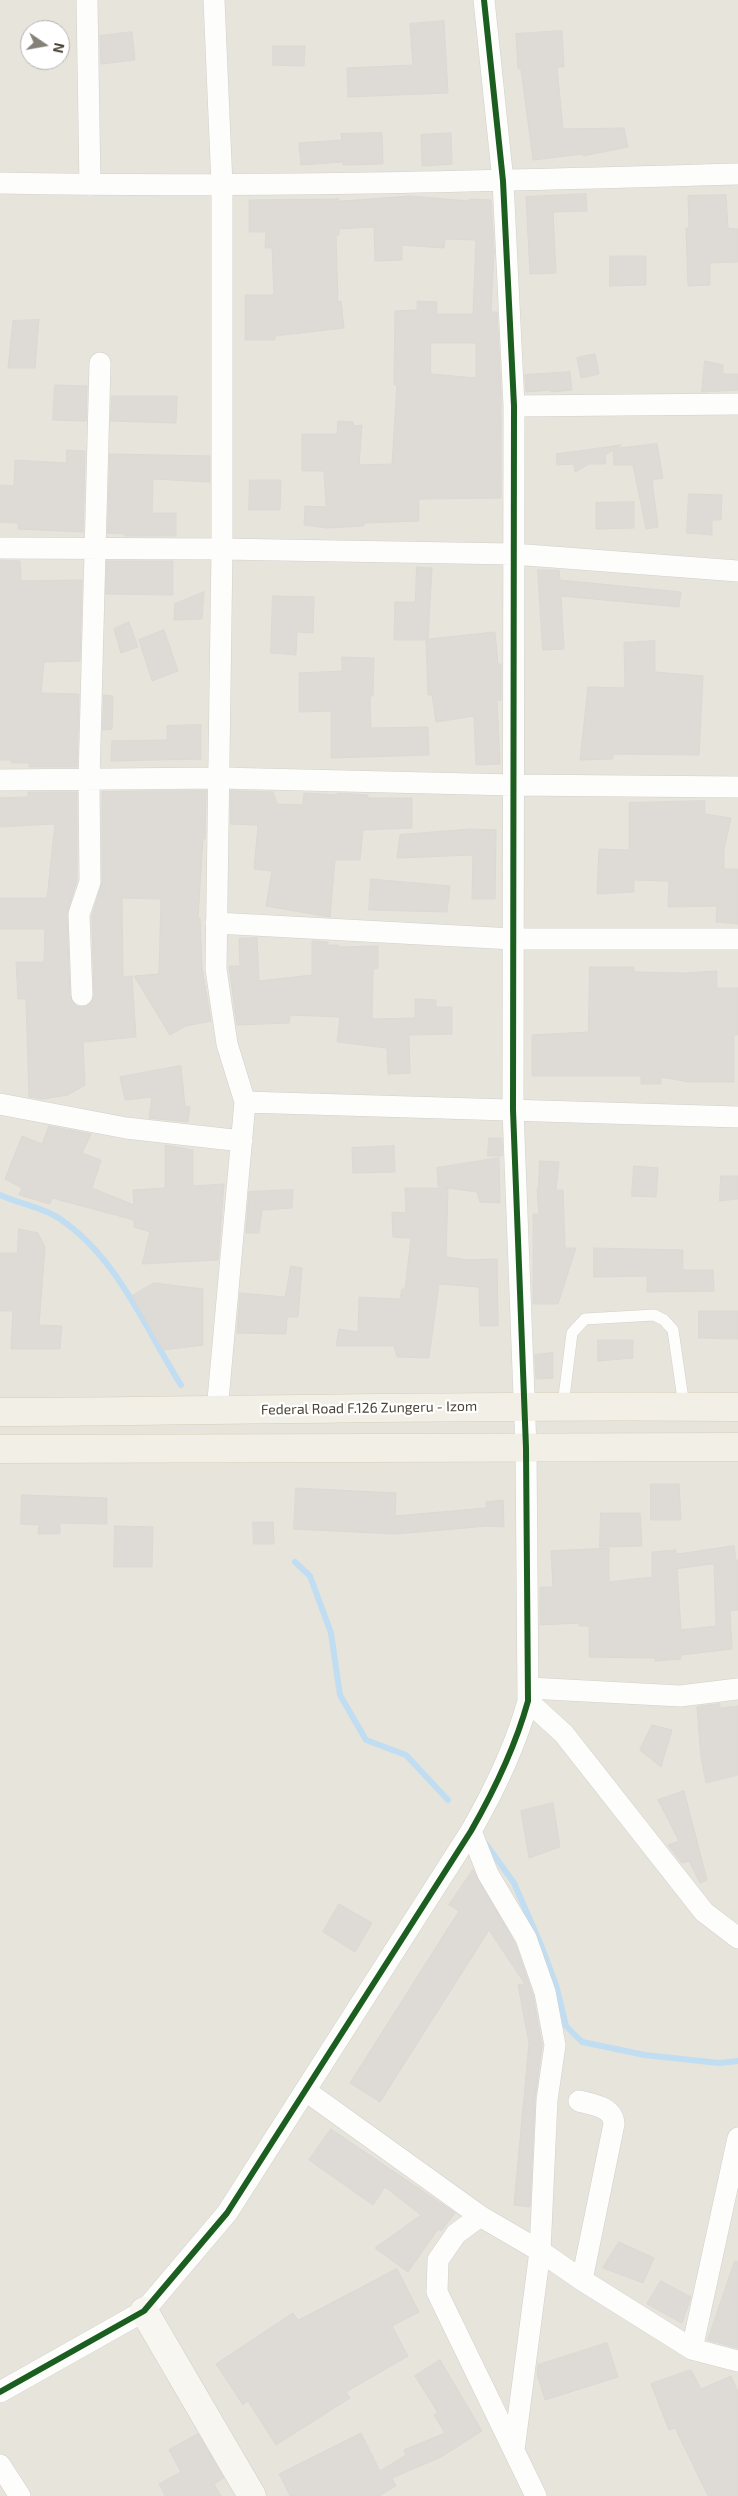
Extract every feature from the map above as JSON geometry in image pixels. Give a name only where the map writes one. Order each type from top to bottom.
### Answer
[{"type":"main road","name":"Federal Road F.126 Zungeru - Izom","points":[[0,1412],[217,1411],[524,1405],[738,1406]]},
{"type":"main road","points":[[0,1449],[738,1447]]},
{"type":"main road","points":[[144,2311],[252,2496]]},
{"type":"street","points":[[87,0],[90,185]]},
{"type":"street","points":[[214,0],[222,185],[222,549],[216,969],[224,1026],[245,1102],[217,1411]]},
{"type":"street","points":[[0,2392],[144,2311],[227,2213],[471,1831],[493,1793],[519,1735],[528,1694],[526,1448],[513,1110],[514,406],[503,181],[484,0]]},
{"type":"street","points":[[0,183],[222,185],[503,181],[738,174]]},
{"type":"street","points":[[82,995],[80,914],[90,882],[89,780],[100,363]]},
{"type":"street","points":[[514,406],[738,404]]},
{"type":"street","points":[[0,548],[222,549],[514,554],[738,571]]},
{"type":"street","points":[[0,780],[219,778],[513,785],[738,787]]},
{"type":"street","points":[[216,923],[513,939],[738,939]]},
{"type":"street","points":[[245,1102],[738,1117]]},
{"type":"street","points":[[0,1104],[126,1128],[242,1142]]},
{"type":"street","points":[[528,1694],[680,1696],[738,1689]]},
{"type":"street","points":[[528,1694],[564,1734],[704,1912],[738,1938]]},
{"type":"street","points":[[471,1831],[488,1874],[526,1938],[546,1992],[555,2045],[547,2100],[540,2251],[514,2450]]},
{"type":"street","points":[[306,2091],[480,2216],[540,2251],[582,2280],[692,2349],[738,2361]]},
{"type":"street","points":[[579,2100],[609,2111],[614,2117],[582,2280]]},
{"type":"street","points":[[692,2349],[738,2138]]},
{"type":"street","points":[[480,2216],[456,2234],[438,2260],[437,2292],[536,2496]]},
{"type":"street","points":[[0,2465],[20,2496]]},
{"type":"lane","points":[[563,1405],[572,1334],[578,1324],[585,1319],[654,1315],[664,1320],[673,1330],[684,1406]]},
{"type":"shaded area","points":[[0,0],[738,0],[738,2496],[0,2496]]},
{"type":"building","points":[[444,21],[448,93],[348,97],[347,68],[413,65],[410,24]]},
{"type":"building","points":[[562,31],[564,67],[557,67],[563,129],[624,128],[628,147],[583,156],[583,154],[533,160],[521,69],[518,69],[516,34]]},
{"type":"building","points":[[132,32],[135,60],[101,64],[100,36]]},
{"type":"building","points":[[273,46],[305,46],[304,66],[273,65]]},
{"type":"building","points":[[382,133],[383,164],[343,165],[343,162],[301,165],[299,143],[342,140],[341,134]]},
{"type":"building","points":[[451,133],[452,164],[422,166],[421,135]]},
{"type":"building","points":[[586,194],[587,211],[553,212],[556,273],[530,274],[526,197]]},
{"type":"building","points":[[726,195],[728,228],[738,229],[738,262],[710,263],[710,285],[688,286],[686,228],[689,228],[688,196]]},
{"type":"building","points":[[411,196],[469,201],[469,199],[491,200],[494,252],[491,312],[497,312],[501,394],[501,498],[419,499],[419,521],[364,523],[364,526],[327,528],[304,525],[305,506],[326,507],[324,471],[302,471],[302,434],[337,434],[338,421],[353,422],[354,426],[362,425],[359,465],[392,464],[397,385],[394,385],[395,311],[417,310],[417,301],[437,302],[436,314],[473,314],[476,240],[445,239],[444,248],[402,245],[402,260],[375,261],[374,227],[339,229],[339,235],[336,235],[338,302],[341,301],[344,328],[275,336],[275,340],[245,340],[245,295],[274,295],[272,248],[265,248],[266,232],[249,232],[249,200],[339,199],[339,201]],"holes":[[[431,343],[476,343],[476,378],[431,374]]]},
{"type":"building","points":[[610,256],[646,256],[646,285],[610,286]]},
{"type":"building","points":[[39,320],[35,368],[8,368],[13,321]]},
{"type":"building","points":[[595,354],[599,374],[581,378],[577,358]]},
{"type":"building","points":[[705,361],[723,365],[723,374],[738,374],[738,390],[702,392]]},
{"type":"building","points":[[570,372],[572,390],[526,392],[525,375]]},
{"type":"building","points":[[55,385],[87,386],[86,421],[53,420]]},
{"type":"building","points":[[112,396],[177,396],[176,423],[111,421]]},
{"type":"building","points":[[657,444],[663,478],[652,480],[658,527],[646,529],[633,465],[614,465],[613,450],[605,455],[606,464],[589,464],[575,472],[574,464],[557,465],[556,454],[621,445],[617,448]]},
{"type":"building","points":[[67,450],[85,451],[83,532],[18,529],[18,523],[0,522],[0,485],[14,486],[15,460],[66,463]]},
{"type":"building","points":[[110,454],[210,456],[210,482],[153,479],[152,513],[176,513],[176,536],[125,536],[125,534],[108,533]]},
{"type":"building","points":[[250,480],[281,480],[280,510],[249,510]]},
{"type":"building","points":[[689,494],[722,495],[721,520],[712,520],[712,535],[687,533]]},
{"type":"building","points":[[634,502],[634,528],[596,529],[596,503]]},
{"type":"building","points":[[0,560],[20,561],[21,581],[82,580],[80,661],[44,662],[41,693],[79,694],[77,767],[29,767],[29,763],[11,763],[11,760],[0,760]]},
{"type":"building","points":[[107,561],[173,561],[173,595],[106,594]]},
{"type":"building","points":[[417,567],[432,568],[428,639],[495,632],[498,664],[501,664],[501,700],[497,701],[500,764],[476,765],[474,716],[436,722],[432,695],[428,695],[426,640],[394,640],[395,602],[415,602]]},
{"type":"building","points":[[538,570],[559,570],[560,580],[681,592],[679,607],[561,596],[564,649],[543,650]]},
{"type":"building","points":[[204,592],[202,619],[174,620],[175,604]]},
{"type":"building","points":[[273,596],[314,597],[313,633],[297,632],[296,655],[271,653]]},
{"type":"building","points":[[129,622],[138,647],[121,653],[114,629]]},
{"type":"building","points":[[164,630],[178,671],[152,681],[139,640]]},
{"type":"building","points":[[655,641],[655,672],[703,676],[699,755],[613,754],[613,759],[580,760],[588,687],[625,688],[624,643]]},
{"type":"building","points":[[342,657],[374,658],[373,696],[370,696],[371,728],[428,727],[429,755],[331,758],[331,711],[299,712],[299,673],[342,671]]},
{"type":"building","points":[[104,695],[113,696],[112,729],[103,730]]},
{"type":"building","points":[[201,725],[201,759],[111,761],[112,741],[167,740],[167,726]]},
{"type":"building","points":[[206,791],[205,839],[203,839],[198,918],[200,918],[202,967],[211,1021],[186,1026],[170,1035],[134,976],[159,974],[161,899],[122,898],[123,977],[132,976],[136,1037],[83,1042],[85,1085],[68,1095],[43,1099],[29,1097],[26,999],[18,999],[16,962],[44,962],[45,929],[0,929],[0,898],[47,898],[55,824],[0,827],[0,798],[28,797],[28,792],[77,792],[77,880],[67,914],[70,996],[76,1006],[82,1007],[89,1005],[94,995],[92,916],[102,882],[102,792]]},
{"type":"building","points":[[231,791],[273,792],[277,804],[303,805],[304,793],[368,795],[368,798],[412,798],[412,828],[363,830],[360,860],[335,860],[330,917],[266,906],[272,871],[254,869],[258,825],[231,824]]},
{"type":"building","points":[[705,801],[705,814],[731,818],[724,850],[724,869],[738,869],[738,924],[716,922],[717,906],[668,907],[669,881],[634,880],[634,892],[597,894],[599,849],[629,850],[629,803]]},
{"type":"building","points":[[471,829],[496,830],[495,899],[472,899],[473,855],[397,858],[400,835]]},
{"type":"building","points":[[371,879],[450,886],[447,912],[369,910]]},
{"type":"building","points":[[257,938],[259,981],[312,975],[312,941],[328,942],[328,945],[339,945],[339,947],[378,946],[378,968],[373,969],[372,1019],[415,1018],[415,999],[436,1000],[436,1007],[452,1007],[452,1034],[409,1035],[410,1073],[388,1074],[387,1048],[337,1042],[340,1017],[290,1015],[289,1023],[237,1025],[229,966],[240,966],[239,939]]},
{"type":"building","points":[[590,967],[634,967],[634,972],[684,973],[717,971],[717,988],[738,988],[738,1035],[734,1035],[734,1082],[689,1082],[661,1077],[661,1084],[641,1084],[641,1076],[532,1076],[532,1035],[588,1032]]},
{"type":"building","points":[[181,1066],[185,1106],[190,1107],[188,1122],[149,1118],[152,1097],[125,1100],[120,1077]]},
{"type":"building","points":[[49,1126],[91,1134],[82,1153],[101,1160],[92,1188],[134,1205],[133,1190],[165,1188],[165,1145],[193,1150],[193,1186],[224,1184],[218,1260],[142,1264],[150,1232],[134,1227],[134,1220],[52,1198],[50,1204],[19,1195],[22,1188],[5,1179],[22,1136],[42,1144]]},
{"type":"building","points":[[489,1138],[502,1138],[502,1156],[488,1156]]},
{"type":"building","points":[[394,1146],[395,1172],[353,1173],[352,1148]]},
{"type":"building","points":[[499,1158],[500,1203],[480,1202],[477,1192],[438,1186],[437,1168]]},
{"type":"building","points":[[540,1161],[559,1162],[556,1190],[563,1190],[565,1248],[576,1248],[558,1304],[533,1304],[533,1214],[539,1214],[537,1189]]},
{"type":"building","points":[[634,1166],[658,1168],[656,1197],[632,1196]]},
{"type":"building","points":[[721,1176],[738,1176],[738,1199],[720,1201]]},
{"type":"building","points":[[405,1188],[448,1188],[446,1257],[468,1260],[497,1259],[498,1326],[480,1326],[479,1287],[439,1284],[429,1358],[397,1357],[394,1346],[336,1346],[339,1329],[358,1332],[359,1297],[400,1299],[402,1289],[405,1289],[411,1238],[393,1237],[392,1212],[406,1213]]},
{"type":"building","points":[[293,1190],[292,1208],[262,1210],[259,1233],[246,1233],[249,1192]]},
{"type":"building","points":[[19,1229],[38,1233],[45,1247],[39,1325],[62,1326],[60,1349],[11,1349],[13,1311],[0,1311],[0,1253],[17,1253]]},
{"type":"building","points":[[594,1248],[683,1250],[683,1270],[713,1270],[714,1291],[647,1292],[647,1276],[594,1277]]},
{"type":"building","points":[[291,1266],[302,1268],[298,1317],[287,1317],[286,1334],[237,1333],[240,1293],[285,1297]]},
{"type":"building","points":[[154,1283],[203,1289],[203,1345],[163,1350],[132,1296]]},
{"type":"building","points":[[699,1311],[738,1311],[738,1339],[699,1338]]},
{"type":"building","points":[[598,1340],[633,1340],[633,1358],[598,1361]]},
{"type":"building","points":[[553,1353],[553,1378],[536,1379],[535,1355]]},
{"type":"building","points":[[651,1484],[679,1484],[681,1520],[651,1520]]},
{"type":"building","points":[[296,1488],[396,1493],[395,1516],[486,1508],[486,1502],[503,1500],[504,1527],[488,1526],[396,1534],[294,1529]]},
{"type":"building","points":[[22,1495],[107,1498],[107,1524],[60,1523],[60,1534],[38,1534],[39,1525],[21,1524]]},
{"type":"building","points":[[601,1513],[640,1513],[642,1546],[600,1547]]},
{"type":"building","points":[[253,1522],[273,1522],[274,1544],[254,1544]]},
{"type":"building","points":[[115,1526],[153,1527],[152,1567],[114,1567]]},
{"type":"building","points":[[734,1546],[736,1560],[738,1560],[738,1610],[730,1611],[732,1649],[681,1655],[681,1659],[655,1661],[655,1658],[589,1657],[589,1626],[579,1626],[579,1623],[540,1625],[540,1587],[553,1587],[551,1551],[609,1548],[609,1582],[652,1577],[652,1552],[676,1550],[676,1554]],"holes":[[[714,1564],[716,1626],[681,1630],[677,1569]]]},
{"type":"building","points":[[720,1704],[720,1708],[738,1706],[738,1775],[706,1783],[701,1757],[697,1707]]},
{"type":"building","points":[[652,1725],[672,1730],[661,1767],[640,1750]]},
{"type":"building","points":[[684,1791],[707,1880],[700,1883],[689,1861],[682,1863],[668,1845],[679,1841],[658,1800]]},
{"type":"building","points":[[553,1803],[560,1847],[529,1858],[521,1811]]},
{"type":"building","points":[[473,1870],[515,1943],[533,1995],[542,2045],[535,2099],[530,2207],[514,2205],[529,2043],[518,1985],[525,1984],[489,1930],[380,2102],[350,2083],[459,1911],[449,1905]]},
{"type":"building","points":[[339,1904],[372,1923],[355,1952],[323,1932]]},
{"type":"building","points":[[331,2129],[455,2213],[441,2231],[438,2229],[408,2272],[375,2248],[421,2215],[385,2187],[373,2205],[309,2160]]},
{"type":"building","points":[[619,2242],[654,2258],[643,2283],[603,2268]]},
{"type":"building","points":[[735,2261],[738,2262],[738,2348],[708,2340]]},
{"type":"building","points":[[397,2269],[419,2312],[392,2326],[408,2356],[346,2392],[350,2398],[276,2445],[248,2401],[243,2405],[216,2364],[293,2313],[298,2320]]},
{"type":"building","points":[[661,2281],[691,2297],[682,2323],[647,2304]]},
{"type":"building","points":[[607,2343],[618,2377],[545,2400],[537,2374],[538,2365]]},
{"type":"building","points":[[440,2360],[482,2431],[441,2457],[392,2478],[396,2486],[379,2496],[290,2496],[279,2474],[361,2433],[380,2471],[406,2455],[404,2450],[445,2433],[434,2415],[438,2413],[415,2376]]},
{"type":"building","points":[[691,2370],[701,2389],[731,2376],[738,2392],[738,2496],[708,2496],[675,2428],[669,2430],[651,2384]]},
{"type":"building","points":[[198,2434],[224,2478],[214,2484],[221,2496],[165,2496],[159,2484],[181,2472],[169,2450]]},
{"type":"waterway","points":[[0,1195],[60,1219],[98,1253],[129,1295],[181,1385]]},
{"type":"waterway","points":[[295,1562],[310,1576],[331,1633],[340,1695],[366,1740],[406,1755],[448,1800]]},
{"type":"waterway","points":[[486,1844],[514,1883],[556,1985],[566,2026],[582,2042],[645,2055],[719,2063],[738,2061]]},
{"type":"cycle path","points":[[0,2392],[144,2311],[227,2213],[471,1831],[504,1768],[528,1701],[526,1448],[513,1110],[514,406],[503,181],[484,0]]}]
